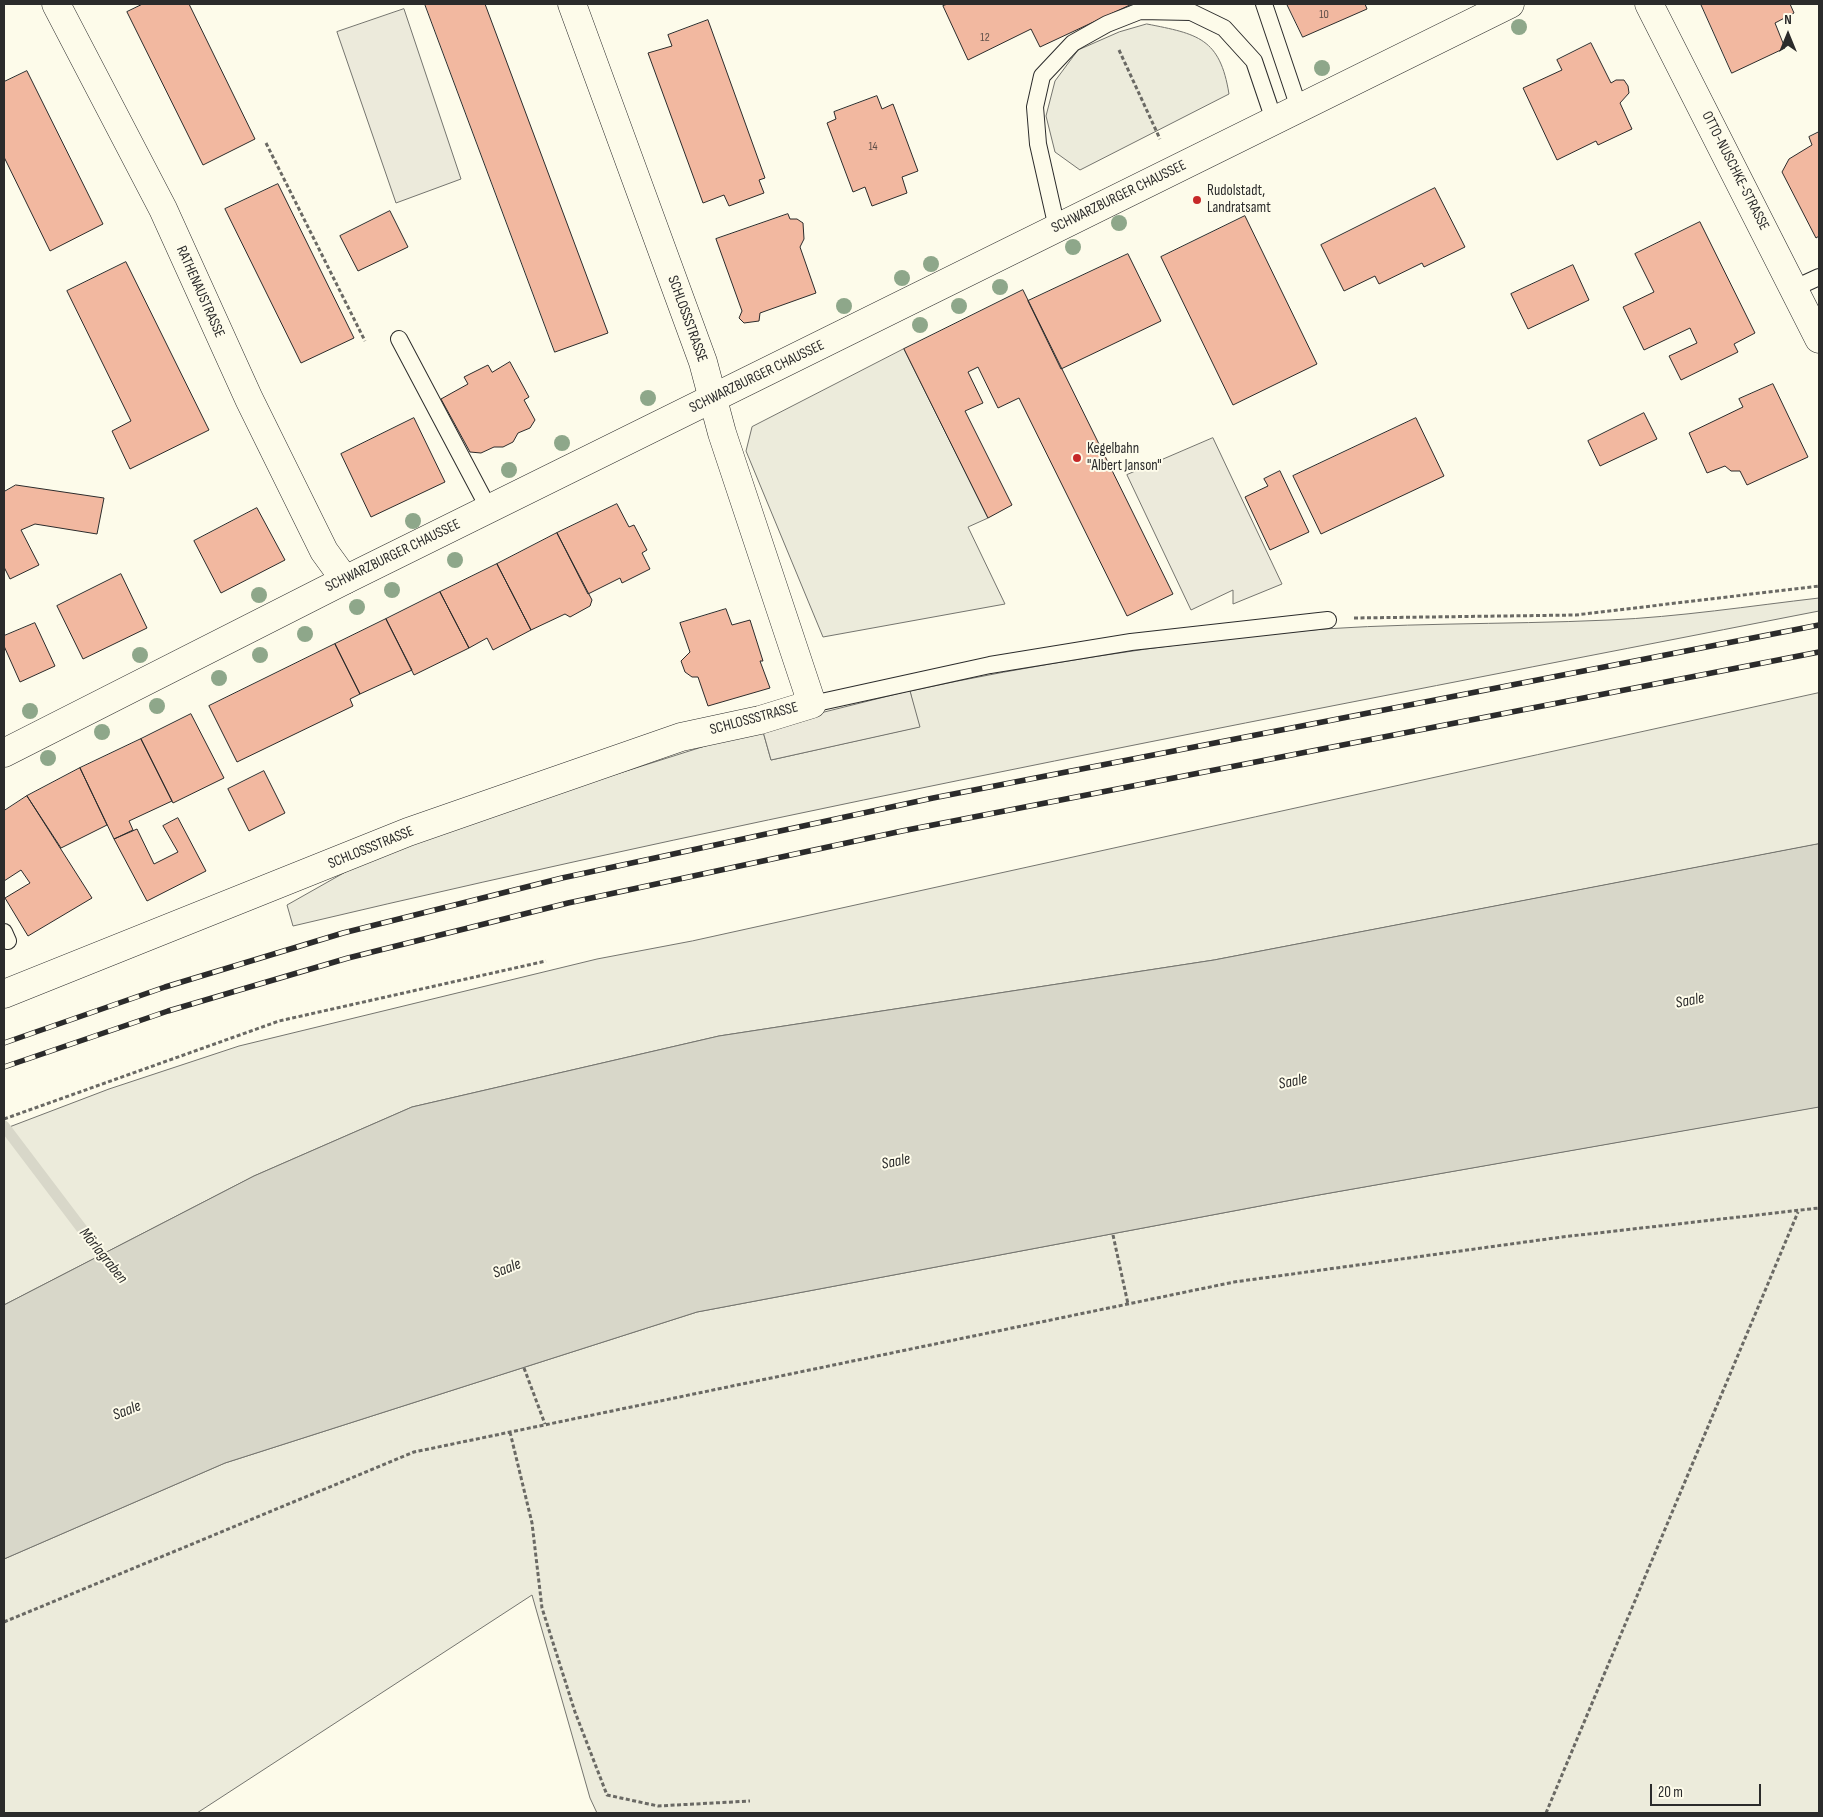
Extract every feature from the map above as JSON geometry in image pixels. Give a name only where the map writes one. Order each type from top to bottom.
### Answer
[{"type":"street","name":"RATHENAUSTRASSE","points":[[56,4],[163,209],[249,399],[324,551],[345,580]]},
{"type":"street","name":"SCHLOSSSTRASSE","points":[[4,994],[408,832],[681,737],[760,720],[812,704],[712,399],[703,362],[572,4]]},
{"type":"street","name":"SCHWARZBURGER CHAUSSEE","points":[[4,752],[489,508],[1510,4]]},
{"type":"street","name":"OTTO-NUSCHKE-STRASSE","points":[[1649,4],[1795,288],[1819,339]]},
{"type":"lane","points":[[1264,4],[1299,108]]},
{"type":"lane","points":[[1057,228],[1038,144],[1035,107],[1042,76],[1073,44],[1107,24],[1140,10],[1191,12],[1224,28],[1254,61],[1274,120]]},
{"type":"lane","points":[[1795,288],[1819,277]]},
{"type":"lane","points":[[400,339],[489,508]]},
{"type":"lane","points":[[812,704],[990,665],[1131,642],[1328,620]]},
{"type":"path","points":[[1107,24],[1160,139]]},
{"type":"path","points":[[266,143],[366,341]]},
{"type":"path","points":[[1328,620],[1371,617],[1576,615],[1819,586]]},
{"type":"path","points":[[5,1118],[280,1021],[546,960]]},
{"type":"path","points":[[4,1622],[414,1452],[1234,1282],[1562,1237],[1819,1208]]},
{"type":"path","points":[[1546,1813],[1798,1211]]},
{"type":"path","points":[[1113,1235],[1128,1304]]},
{"type":"path","points":[[524,1368],[545,1424]]},
{"type":"path","points":[[510,1432],[532,1522],[542,1608],[575,1712],[608,1795],[658,1806],[750,1801]]},
{"type":"shaded area","points":[[404,9],[461,179],[396,203],[337,32]]},
{"type":"shaded area","points":[[1147,24],[1180,31],[1204,42],[1213,50],[1220,61],[1229,94],[1080,170],[1055,152],[1046,116],[1055,81],[1078,50],[1119,32]]},
{"type":"shaded area","points":[[904,349],[988,518],[968,527],[1005,604],[823,637],[746,451],[752,427]]},
{"type":"shaded area","points":[[1213,438],[1282,584],[1233,604],[1233,590],[1191,610],[1127,475]]},
{"type":"shaded area","points":[[1819,598],[1819,611],[1245,723],[864,800],[673,840],[293,926],[287,905],[379,853],[506,809],[762,728],[771,760],[918,727],[910,691],[957,681],[1097,656],[1287,632],[1408,625],[1635,619]]},
{"type":"shaded area","points":[[910,691],[920,727],[771,760],[762,728]]},
{"type":"shaded area","points":[[1819,693],[1819,844],[1214,960],[719,1036],[412,1107],[254,1176],[4,1305],[4,1129],[109,1089],[239,1046],[597,959],[692,941]]},
{"type":"shaded area","points":[[1819,1107],[1819,1813],[597,1813],[590,1798],[532,1595],[197,1813],[4,1813],[4,1559],[225,1463],[697,1312],[1313,1196]]},
{"type":"water","name":"Saale","points":[[1819,844],[1819,1107],[1313,1196],[697,1312],[225,1463],[4,1559],[4,1305],[254,1176],[412,1107],[719,1036],[1214,960]]},
{"type":"building","points":[[143,4],[189,4],[255,139],[203,165],[127,12]]},
{"type":"building","points":[[425,4],[485,4],[608,333],[555,352]]},
{"type":"building","points":[[948,4],[1132,4],[1040,47],[1031,29],[968,60],[943,6]]},
{"type":"building","points":[[1287,4],[1365,4],[1367,9],[1303,37]]},
{"type":"building","points":[[1701,4],[1790,4],[1794,13],[1775,23],[1785,48],[1732,73]]},
{"type":"building","points":[[708,20],[765,178],[759,180],[764,193],[729,206],[724,195],[703,203],[648,53],[672,46],[668,35]]},
{"type":"building","points":[[1591,43],[1611,83],[1616,80],[1624,80],[1628,86],[1629,93],[1620,103],[1632,129],[1598,145],[1596,141],[1557,160],[1523,88],[1562,70],[1557,60]]},
{"type":"building","points":[[27,71],[103,224],[50,251],[4,157],[4,82]]},
{"type":"building","points":[[877,96],[882,109],[893,104],[918,171],[902,177],[907,193],[872,206],[865,187],[853,192],[827,123],[836,119],[834,112]]},
{"type":"building","points":[[1819,132],[1819,236],[1816,238],[1782,172],[1789,159],[1812,145],[1809,137]]},
{"type":"building","points":[[278,184],[354,338],[301,363],[225,209]]},
{"type":"building","points":[[1435,188],[1465,247],[1424,267],[1422,263],[1379,284],[1375,276],[1344,291],[1321,245]]},
{"type":"building","points":[[390,211],[408,247],[358,271],[340,236]]},
{"type":"building","points":[[788,214],[790,219],[797,219],[803,223],[804,239],[800,247],[816,293],[760,313],[759,321],[744,323],[739,318],[742,311],[716,239]]},
{"type":"building","points":[[1245,216],[1317,364],[1233,405],[1161,257]]},
{"type":"building","points":[[1700,222],[1755,333],[1734,344],[1738,352],[1681,380],[1669,356],[1697,343],[1690,328],[1644,350],[1623,307],[1654,292],[1635,254]]},
{"type":"building","points":[[1128,254],[1161,321],[1061,369],[1028,301]]},
{"type":"building","points":[[126,262],[209,430],[130,469],[112,431],[131,421],[67,291]]},
{"type":"building","points":[[1573,265],[1589,300],[1528,329],[1511,294]]},
{"type":"building","name":"Kegelbahn \"Albert Janson\"","points":[[1023,290],[1173,594],[1127,616],[1019,398],[998,408],[978,367],[968,372],[983,403],[965,411],[1012,505],[988,518],[904,349]]},
{"type":"building","points":[[510,362],[529,397],[524,400],[535,420],[530,428],[518,433],[513,442],[503,447],[494,447],[481,453],[470,452],[441,399],[468,384],[464,377],[488,365],[492,372]]},
{"type":"building","points":[[1773,384],[1808,457],[1747,485],[1740,471],[1731,471],[1725,466],[1707,473],[1689,433],[1743,407],[1739,399]]},
{"type":"building","points":[[1644,413],[1657,439],[1600,466],[1588,441]]},
{"type":"building","points":[[414,418],[445,482],[371,517],[341,454]]},
{"type":"building","points":[[1416,418],[1444,476],[1321,534],[1293,476]]},
{"type":"building","points":[[1280,471],[1309,532],[1270,550],[1245,497],[1268,486],[1264,479]]},
{"type":"building","points":[[16,485],[104,498],[97,534],[35,524],[21,530],[39,565],[10,579],[4,567],[4,492]]},
{"type":"building","points":[[617,504],[629,527],[634,525],[647,550],[642,553],[650,569],[622,583],[620,578],[588,594],[557,533]]},
{"type":"building","points":[[257,508],[285,560],[221,593],[194,541]]},
{"type":"building","points":[[557,533],[592,600],[590,606],[570,617],[565,614],[531,630],[497,564]]},
{"type":"building","points":[[497,564],[531,630],[493,650],[487,638],[469,648],[440,592]]},
{"type":"building","points":[[121,574],[147,628],[83,659],[57,606]]},
{"type":"building","points":[[440,592],[469,648],[414,675],[386,619]]},
{"type":"building","points":[[726,609],[732,625],[750,620],[763,661],[760,661],[770,688],[708,706],[698,677],[692,677],[685,672],[681,661],[690,652],[680,623]]},
{"type":"building","points":[[386,619],[412,670],[360,694],[335,644]]},
{"type":"building","points":[[35,623],[55,666],[20,682],[4,646],[4,636]]},
{"type":"building","points":[[335,644],[360,694],[350,699],[353,706],[237,762],[209,706]]},
{"type":"building","points":[[191,714],[224,778],[173,803],[141,739]]},
{"type":"building","points":[[141,739],[172,801],[129,821],[133,830],[114,839],[80,768]]},
{"type":"building","points":[[80,768],[107,825],[61,848],[27,796]]},
{"type":"building","points":[[264,771],[285,813],[249,831],[228,789]]},
{"type":"building","points":[[27,796],[92,898],[28,936],[5,898],[30,883],[21,870],[4,881],[4,811]]},
{"type":"building","points":[[178,818],[206,871],[147,901],[114,839],[137,829],[154,864],[178,852],[163,826]]},
{"type":"waterway","name":"Mörlagraben","points":[[4,1126],[110,1266]]},
{"type":"railway","points":[[4,1043],[165,987],[343,933],[562,878],[933,798],[1819,625]]},
{"type":"railway","points":[[4,1067],[168,1011],[348,958],[568,903],[902,831],[1819,652]]},
{"type":"place","name":"Rudolstadt, Landratsamt","points":[[1197,200]]},
{"type":"place","name":"Kegelbahn \"Albert Janson\"","points":[[1077,458]]}]
